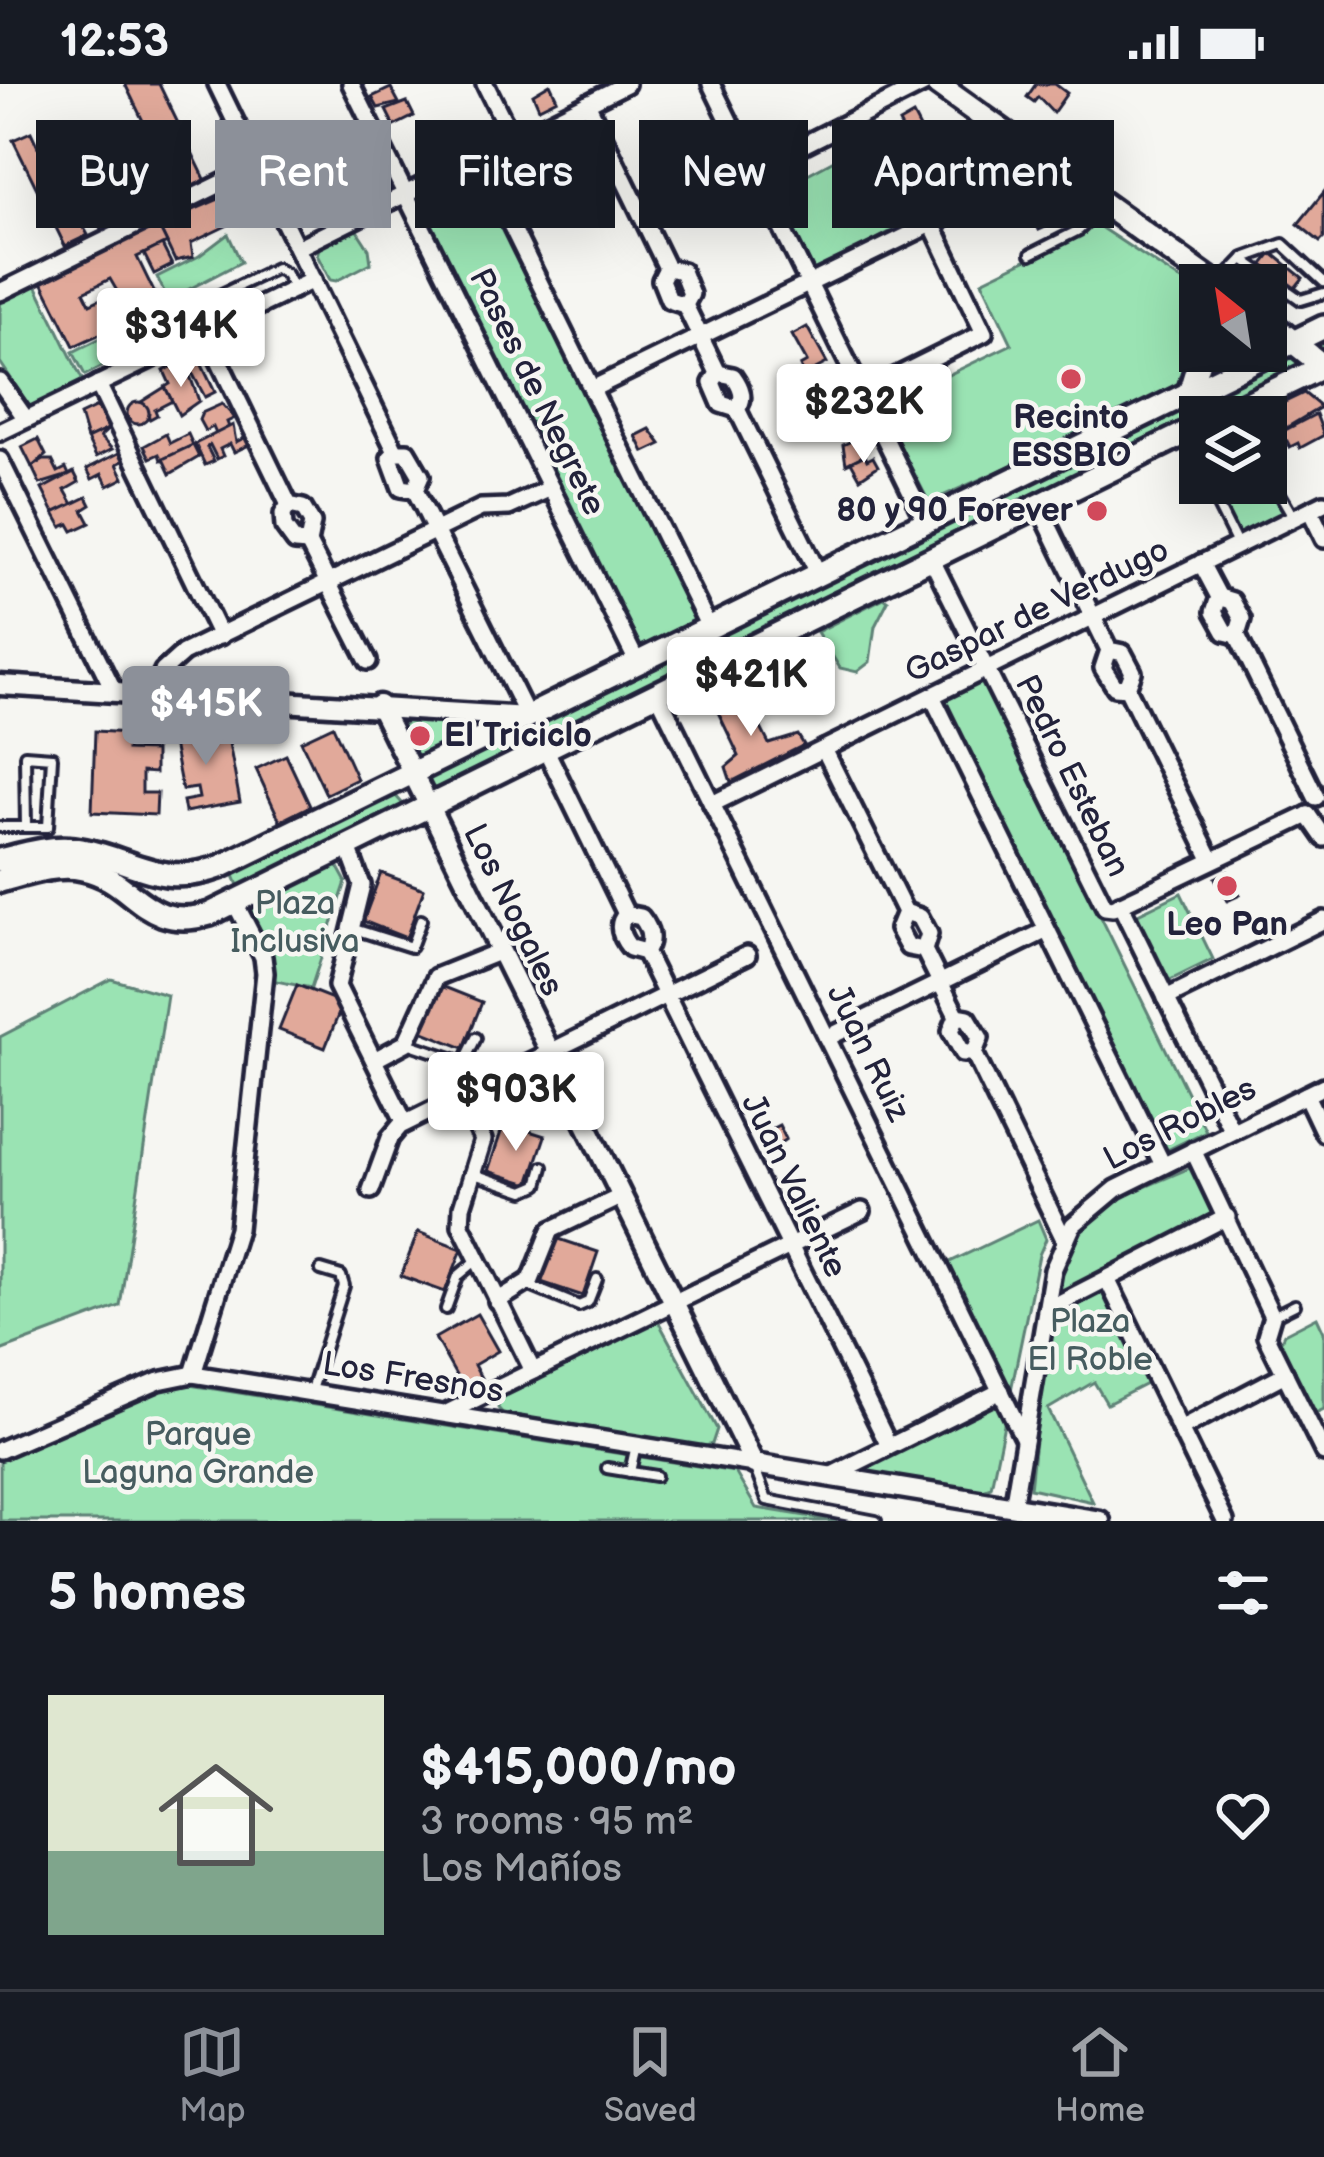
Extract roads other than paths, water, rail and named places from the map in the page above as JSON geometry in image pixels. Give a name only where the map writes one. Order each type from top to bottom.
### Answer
[{"type":"main road","points":[[937,84],[987,120]]},
{"type":"main road","points":[[1114,210],[1189,264]]},
{"type":"main road","points":[[0,860],[64,848],[161,875],[193,875],[220,867],[1324,327]]},
{"type":"main road","points":[[1262,396],[1323,366],[1287,335]]},
{"type":"main road","points":[[1189,393],[1196,372]]},
{"type":"main road","points":[[0,881],[78,868],[107,878],[147,910],[180,919],[209,914],[1179,436]]},
{"type":"main road","points":[[994,488],[1010,519]]},
{"type":"main road","points":[[709,626],[726,661]]},
{"type":"main road","points":[[220,867],[235,903]]},
{"type":"street","points":[[217,84],[235,120]]},
{"type":"street","name":"Pases de Negrete","points":[[351,84],[637,662]]},
{"type":"street","points":[[485,84],[503,120]]},
{"type":"street","points":[[554,120],[626,84]]},
{"type":"street","points":[[711,84],[926,520]]},
{"type":"street","points":[[808,142],[924,84]]},
{"type":"street","points":[[587,104],[667,268],[682,272],[689,284],[692,294],[685,305],[718,373],[733,376],[740,386],[743,396],[737,410],[818,573]]},
{"type":"street","points":[[0,292],[215,187]]},
{"type":"street","points":[[297,248],[415,189]]},
{"type":"street","points":[[287,228],[396,452],[390,458],[391,470],[401,488],[415,490],[528,717]]},
{"type":"street","points":[[513,228],[709,626]]},
{"type":"street","points":[[592,389],[924,228]]},
{"type":"street","points":[[863,393],[984,333],[934,228]]},
{"type":"street","points":[[0,432],[313,280]]},
{"type":"street","points":[[205,332],[289,505],[303,508],[312,523],[308,543],[368,661]]},
{"type":"street","points":[[0,382],[26,419]]},
{"type":"street","points":[[98,385],[220,636]]},
{"type":"street","points":[[0,460],[113,689]]},
{"type":"street","points":[[154,691],[176,658],[481,508],[509,507],[551,488]]},
{"type":"street","points":[[1038,504],[1109,650],[1123,653],[1133,672],[1127,688],[1211,859]]},
{"type":"street","points":[[1309,510],[1324,539]]},
{"type":"street","name":"Gaspar de Verdugo","points":[[712,804],[1309,510]]},
{"type":"street","name":"Pedro Esteban","points":[[931,559],[1100,902],[1109,908],[1120,904],[1232,1131]]},
{"type":"street","points":[[1120,904],[1308,815],[1320,795],[1237,635],[1225,632],[1214,612],[1219,597],[1201,563]]},
{"type":"street","points":[[0,685],[528,717]]},
{"type":"street","name":"Juan Ruiz","points":[[658,694],[1024,1438]]},
{"type":"street","points":[[932,696],[1163,1165]]},
{"type":"street","name":"Los Nogales","points":[[379,705],[754,1464]]},
{"type":"street","points":[[824,749],[904,912],[898,928],[908,947],[923,950],[957,1016],[951,1031],[963,1053],[974,1053],[1064,1239]]},
{"type":"street","name":"Juan Valiente","points":[[545,750],[626,914]]},
{"type":"street","points":[[1308,815],[1324,838]]},
{"type":"street","points":[[348,847],[362,885],[336,981],[405,1123]]},
{"type":"street","points":[[193,1373],[238,1229],[264,981],[262,957],[235,903]]},
{"type":"street","name":"Juan Valiente","points":[[626,914],[640,917],[647,926],[650,942],[645,952]]},
{"type":"street","name":"Juan Valiente","points":[[626,914],[620,923],[622,934],[630,948],[645,952],[889,1446]]},
{"type":"street","points":[[1166,998],[1324,920]]},
{"type":"street","points":[[827,1038],[1047,930]]},
{"type":"street","points":[[374,1060],[406,1042],[436,977],[501,951]]},
{"type":"street","points":[[370,1190],[390,1138],[405,1123],[747,955]]},
{"type":"street","name":"Los Robles","points":[[1027,1513],[1024,1438],[1046,1310],[1064,1239],[1084,1212],[1105,1195],[1324,1086]]},
{"type":"street","points":[[462,1095],[483,1140],[460,1219],[533,1371]]},
{"type":"street","points":[[1306,1095],[1324,1133]]},
{"type":"street","points":[[1193,1150],[1273,1316],[1267,1336],[1324,1453]]},
{"type":"street","points":[[497,1300],[526,1285],[551,1230],[622,1196]]},
{"type":"street","points":[[446,1414],[862,1211]]},
{"type":"street","points":[[1046,1310],[1227,1217]]},
{"type":"street","points":[[1107,1279],[1225,1521]]},
{"type":"street","name":"Los Fresnos","points":[[0,1450],[158,1381],[193,1373],[1027,1513],[1100,1521]]},
{"type":"street","points":[[1180,1430],[1286,1374]]},
{"type":"street","points":[[828,1477],[1001,1390]]},
{"type":"lane","points":[[1031,254],[1082,228]]},
{"type":"lane","points":[[1238,264],[1283,244],[1322,277]]},
{"type":"lane","points":[[1243,259],[1250,264]]},
{"type":"lane","points":[[205,332],[197,314],[200,306],[255,278],[279,269],[294,290]]},
{"type":"lane","points":[[1287,290],[1300,300],[1324,293]]},
{"type":"lane","points":[[1287,490],[1309,510]]},
{"type":"lane","points":[[1217,504],[1237,546]]},
{"type":"lane","points":[[0,827],[48,827],[52,758],[25,755],[26,826]]},
{"type":"lane","points":[[350,928],[411,947],[421,920]]},
{"type":"lane","points":[[406,1042],[464,1062],[476,1038]]},
{"type":"lane","points":[[473,1173],[533,1190],[544,1166]]},
{"type":"lane","points":[[446,1309],[458,1276],[477,1261]]},
{"type":"lane","points":[[310,1391],[344,1286],[340,1276],[321,1270]]},
{"type":"lane","points":[[526,1285],[579,1306],[588,1302],[597,1279]]},
{"type":"lane","points":[[1273,1316],[1295,1305]]},
{"type":"lane","points":[[631,1472],[636,1445]]},
{"type":"lane","points":[[754,1464],[766,1500],[876,1521]]},
{"type":"lane","points":[[607,1468],[656,1476]]},
{"type":"place","name":"Recinto ESSBIO","points":[[1071,379]]},
{"type":"place","name":"80 y 90 Forever","points":[[1097,511]]},
{"type":"place","name":"El Triciclo","points":[[420,736]]},
{"type":"place","name":"Leo Pan","points":[[1227,886]]},
{"type":"park label","name":"Plaza Inclusiva","points":[[295,923]]},
{"type":"park label","name":"Plaza El Roble","points":[[1090,1341]]},
{"type":"park label","name":"Parque Laguna Grande","points":[[198,1454]]}]
